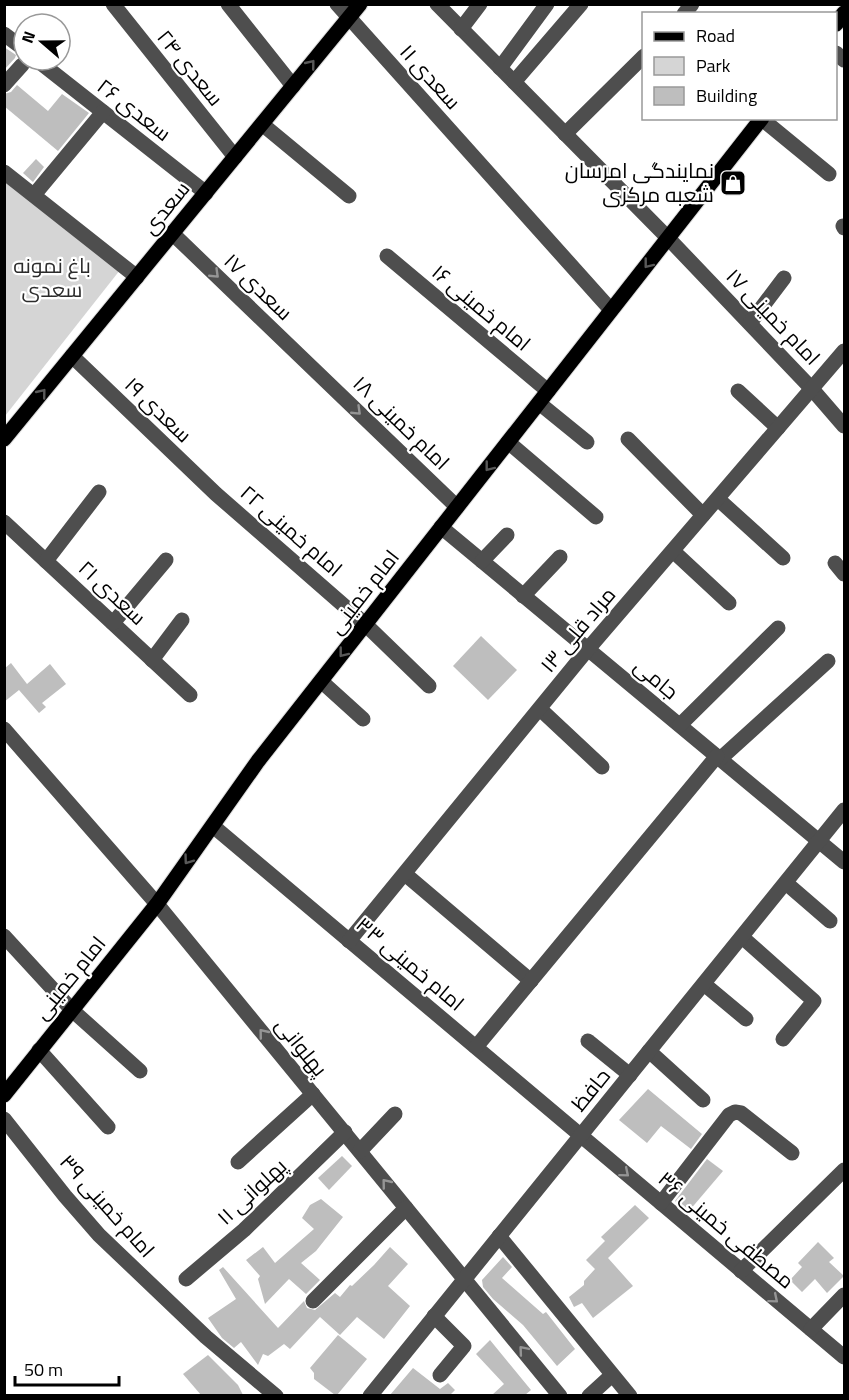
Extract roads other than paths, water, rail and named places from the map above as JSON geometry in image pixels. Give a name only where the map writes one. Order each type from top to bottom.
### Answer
[{"type":"main road","name":"سعدی","points":[[4,439],[360,4]]},
{"type":"main road","name":"امام خمینی","points":[[4,1095],[157,904],[258,761],[761,120]]},
{"type":"street","points":[[228,4],[293,86]]},
{"type":"street","name":"سعدی ۱۱","points":[[337,4],[611,310]]},
{"type":"street","name":"امام خمینی ۱۷","points":[[437,4],[669,238],[844,426]]},
{"type":"street","points":[[461,29],[480,4]]},
{"type":"street","points":[[500,68],[547,4]]},
{"type":"street","points":[[514,82],[581,4]]},
{"type":"street","name":"سعدی ۲۴","points":[[115,5],[235,157]]},
{"type":"street","points":[[565,134],[642,58]]},
{"type":"street","points":[[4,85],[13,72]]},
{"type":"street","name":"سعدی ۲۶","points":[[52,72],[206,193]]},
{"type":"street","points":[[34,195],[103,112]]},
{"type":"street","points":[[763,120],[829,174]]},
{"type":"street","points":[[262,124],[349,196]]},
{"type":"street","points":[[4,172],[137,277]]},
{"type":"street","name":"سعدی ۱۷","points":[[172,233],[315,370]]},
{"type":"street","name":"امام خمینی ۱۶","points":[[387,256],[543,397],[587,442]]},
{"type":"street","points":[[750,323],[784,278]]},
{"type":"street","name":"مراد قلی ۱۳","points":[[350,941],[588,650],[844,351]]},
{"type":"street","name":"سعدی ۱۹","points":[[72,356],[216,494]]},
{"type":"street","name":"امام خمینی ۱۸","points":[[315,370],[457,507]]},
{"type":"street","points":[[738,391],[778,428]]},
{"type":"street","points":[[628,439],[703,515]]},
{"type":"street","points":[[508,442],[596,517]]},
{"type":"street","points":[[46,561],[99,492]]},
{"type":"street","name":"امام خمینی ۲۲","points":[[216,494],[366,624],[429,686]]},
{"type":"street","points":[[718,498],[783,558]]},
{"type":"street","name":"سعدی ۲۱","points":[[4,522],[190,695]]},
{"type":"street","name":"جامی","points":[[441,527],[844,862]]},
{"type":"street","points":[[482,561],[507,535]]},
{"type":"street","points":[[673,551],[729,603]]},
{"type":"street","points":[[523,596],[560,557]]},
{"type":"street","points":[[113,623],[166,560]]},
{"type":"street","points":[[152,660],[182,620]]},
{"type":"street","points":[[680,725],[778,628]]},
{"type":"street","points":[[476,1047],[718,758],[828,661]]},
{"type":"street","points":[[321,681],[363,719]]},
{"type":"street","points":[[540,709],[602,767]]},
{"type":"street","name":"پهلوانی","points":[[4,729],[157,904],[560,1395]]},
{"type":"street","name":"حافظ","points":[[370,1395],[844,810]]},
{"type":"street","name":"امام خمینی ۳۳","points":[[213,826],[581,1135]]},
{"type":"street","points":[[405,874],[531,981]]},
{"type":"street","points":[[786,883],[830,921]]},
{"type":"street","points":[[4,936],[72,1010],[140,1071]]},
{"type":"street","points":[[742,937],[814,1001],[783,1039]]},
{"type":"street","points":[[704,984],[746,1018]]},
{"type":"street","points":[[588,1041],[630,1075]]},
{"type":"street","points":[[39,1050],[108,1127]]},
{"type":"street","points":[[649,1051],[703,1100]]},
{"type":"street","points":[[238,1162],[313,1094]]},
{"type":"street","points":[[661,1203],[729,1115],[735,1112],[741,1113],[792,1153]]},
{"type":"street","points":[[360,1151],[395,1114]]},
{"type":"street","name":"امام خمینی ۳۹","points":[[4,1119],[99,1235],[183,1316],[276,1395]]},
{"type":"street","name":"پهلوانی ۱۱","points":[[186,1279],[244,1230],[345,1132]]},
{"type":"street","name":"مصطفی خمینی ۳۶","points":[[581,1135],[844,1357]]},
{"type":"street","points":[[741,1271],[844,1170]]},
{"type":"street","points":[[313,1300],[406,1208]]},
{"type":"street","points":[[499,1236],[630,1395]]},
{"type":"street","points":[[811,1329],[844,1295]]},
{"type":"street","points":[[434,1316],[464,1346],[440,1375]]},
{"type":"street","points":[[589,1395],[614,1378]]},
{"type":"place","name":"نمایندگی امرسان شعبه مرکزی","points":[[733,183]]},
{"type":"park label","name":"باغ نمونه سعدی","points":[[52,278]]}]
